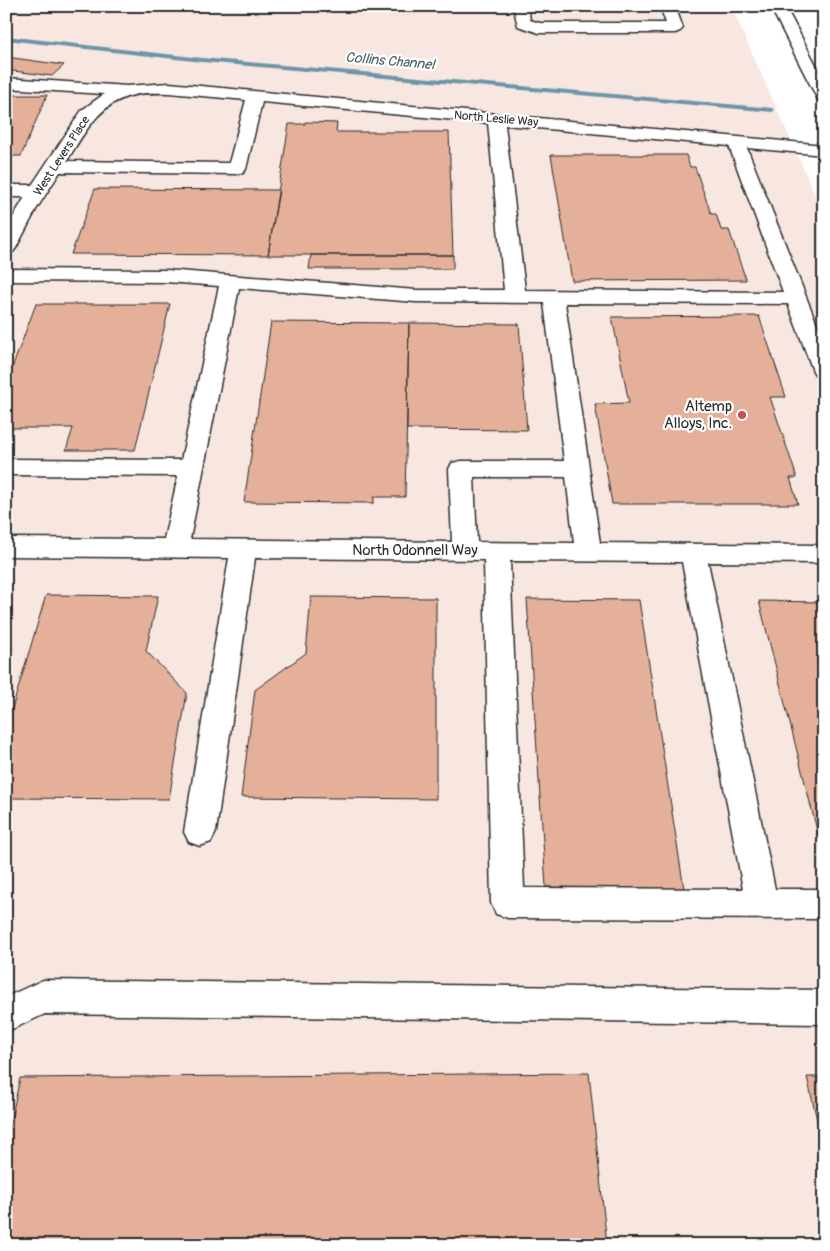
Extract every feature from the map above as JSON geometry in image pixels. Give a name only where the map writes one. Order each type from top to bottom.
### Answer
[{"type":"street","points":[[520,6],[523,23],[539,28],[675,28],[667,6]]},
{"type":"street","points":[[778,6],[822,89]]},
{"type":"street","points":[[6,83],[127,91]]},
{"type":"street","name":"West Levers Place","points":[[9,238],[88,114],[114,95],[135,89],[169,88]]},
{"type":"street","name":"North Leslie Way","points":[[169,88],[824,150]]},
{"type":"street","points":[[54,166],[237,169],[255,97]]},
{"type":"street","points":[[496,119],[515,296]]},
{"type":"street","points":[[736,142],[824,371]]},
{"type":"street","points":[[6,191],[38,191]]},
{"type":"street","points":[[6,275],[166,276],[416,296],[796,298]]},
{"type":"street","points":[[176,548],[230,281]]},
{"type":"street","points":[[554,296],[588,552]]},
{"type":"street","points":[[6,467],[192,468]]},
{"type":"street","points":[[465,550],[461,470],[577,470]]},
{"type":"street","name":"North Odonnell Way","points":[[6,547],[824,554]]},
{"type":"street","points":[[200,832],[242,549]]},
{"type":"street","points":[[497,551],[508,902],[824,904]]},
{"type":"street","points":[[693,553],[762,904]]},
{"type":"street","points":[[6,1015],[43,997],[824,1007]]},
{"type":"shaded area","points":[[6,6],[731,6],[824,215],[824,1245],[6,1245]]},
{"type":"building","points":[[6,57],[64,65],[52,76],[6,70]]},
{"type":"building","points":[[6,95],[47,95],[21,156],[13,156],[8,168],[6,168]]},
{"type":"building","points":[[305,122],[337,123],[336,132],[449,132],[453,255],[268,255],[289,124],[305,124]]},
{"type":"building","points":[[551,155],[686,155],[690,167],[695,167],[711,214],[716,214],[721,230],[729,230],[746,280],[572,281]]},
{"type":"building","points":[[95,189],[279,190],[268,255],[71,254]]},
{"type":"building","points":[[311,255],[453,255],[453,269],[309,269]]},
{"type":"building","points":[[36,304],[170,304],[135,450],[66,450],[73,428],[6,428],[6,384]]},
{"type":"building","points":[[759,316],[786,397],[770,397],[797,478],[790,478],[798,504],[612,504],[595,404],[629,403],[612,317]]},
{"type":"building","points":[[271,322],[409,323],[405,497],[374,497],[374,503],[244,502]]},
{"type":"building","points":[[409,323],[519,324],[527,430],[407,429]]},
{"type":"building","points":[[46,595],[158,596],[146,651],[187,693],[169,799],[6,798],[6,729]]},
{"type":"building","points":[[311,597],[436,598],[436,799],[241,797],[255,690],[306,653]]},
{"type":"building","points":[[527,599],[639,600],[684,889],[546,887]]},
{"type":"building","points":[[759,601],[824,602],[824,858]]},
{"type":"building","points":[[589,1073],[607,1245],[6,1245],[6,1143],[20,1078]]},
{"type":"building","points":[[807,1077],[824,1077],[824,1150]]},
{"type":"waterway","name":"Collins Channel","points":[[6,38],[202,60],[772,110]]},
{"type":"place","name":"Altemp Alloys, Inc.","points":[[742,415]]}]
